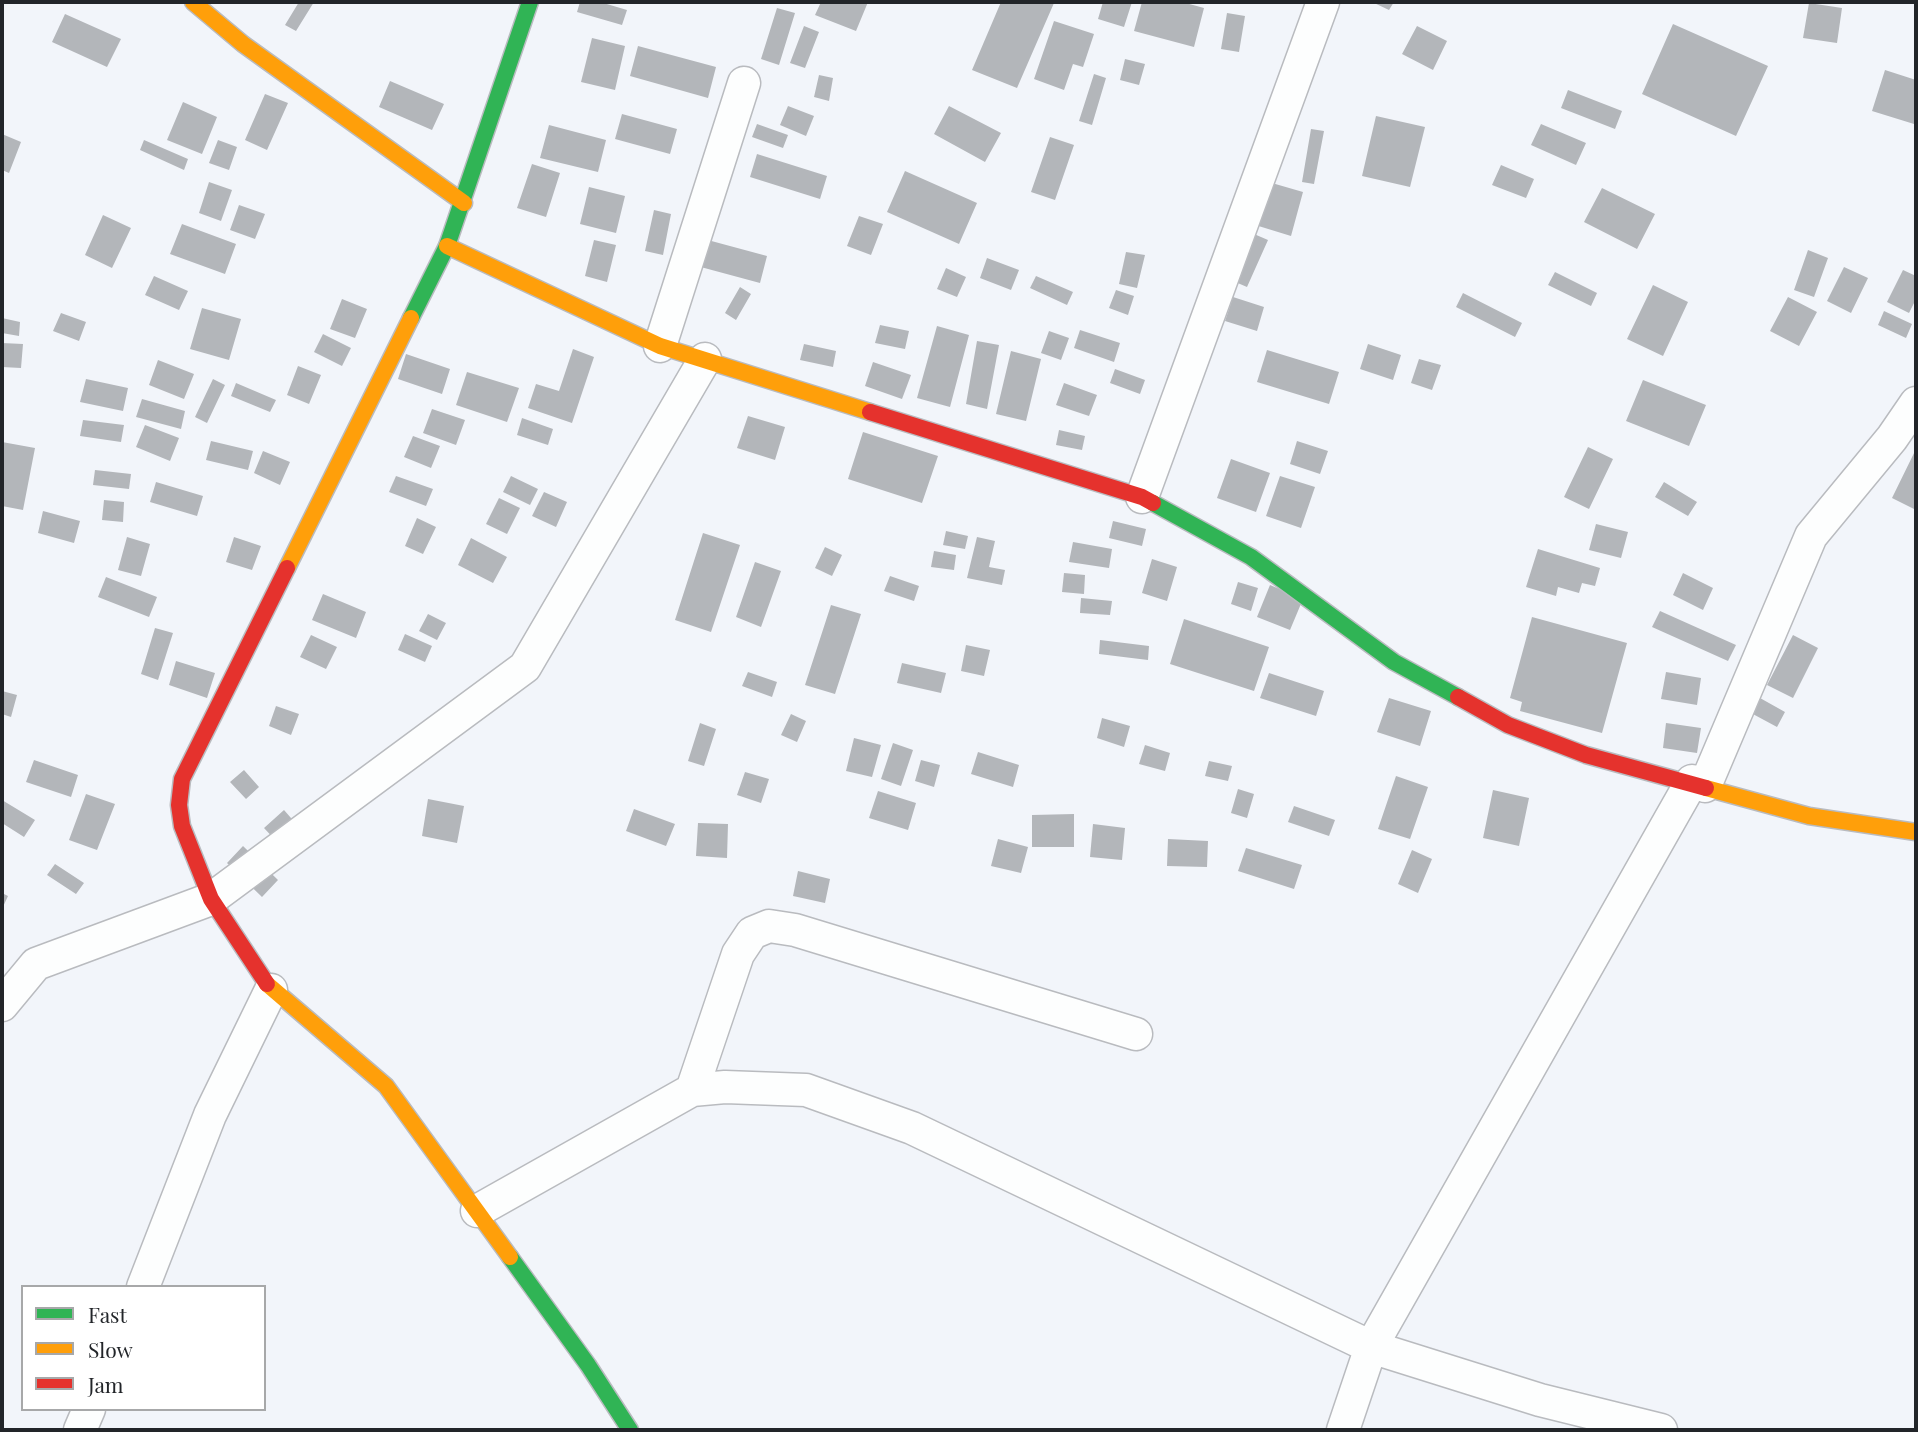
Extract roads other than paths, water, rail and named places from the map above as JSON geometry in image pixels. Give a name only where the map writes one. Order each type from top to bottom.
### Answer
[{"type":"street","points":[[193,2],[243,44],[464,203]]},
{"type":"street","points":[[530,2],[464,203],[447,246],[182,779],[179,805],[182,826],[211,899],[271,990],[386,1086],[588,1364],[630,1430]]},
{"type":"street","points":[[1142,497],[1323,2]]},
{"type":"street","points":[[660,346],[744,83]]},
{"type":"street","points":[[447,246],[660,346],[1142,497],[1251,557],[1394,662],[1508,725],[1586,755],[1698,783],[1809,816],[1916,832]]},
{"type":"street","points":[[2,1005],[36,964],[211,899],[525,667],[705,359]]},
{"type":"street","points":[[1343,1430],[1371,1347],[1698,783],[1811,536],[1892,438],[1916,403]]},
{"type":"street","points":[[692,1090],[738,954],[752,933],[769,926],[795,930],[1136,1034]]},
{"type":"street","points":[[144,1285],[210,1115],[271,990]]},
{"type":"street","points":[[477,1210],[692,1090],[726,1087],[806,1090],[912,1128],[1371,1347],[1540,1400],[1661,1430]]},
{"type":"street","points":[[80,1430],[88,1411]]}]
